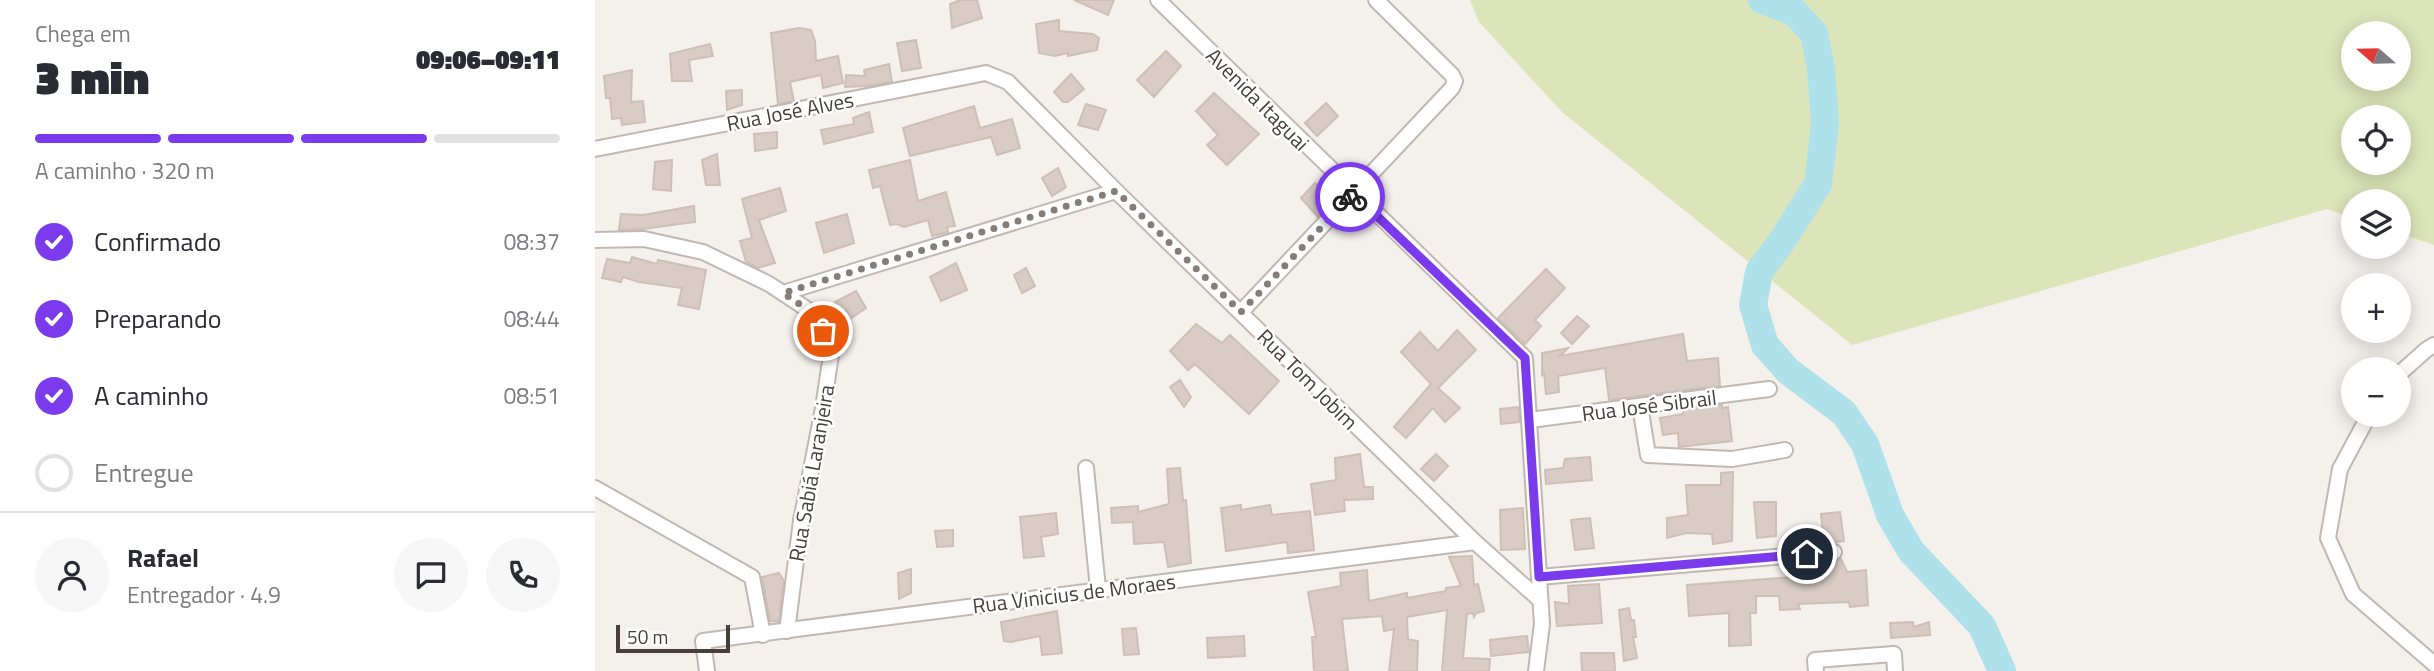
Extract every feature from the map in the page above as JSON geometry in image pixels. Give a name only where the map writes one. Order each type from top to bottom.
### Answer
[{"type":"street","name":"Avenida Itaguai","points":[[1158,0],[1525,358],[1542,624],[1536,671]]},
{"type":"street","points":[[1241,312],[1453,88],[1455,81],[1452,75],[1376,0]]},
{"type":"street","name":"Rua José Alves","points":[[595,149],[986,73]]},
{"type":"street","name":"Rua Tom Jobim","points":[[986,73],[1008,82],[1475,542],[1540,600]]},
{"type":"street","points":[[783,293],[1116,191]]},
{"type":"street","name":"Rua Sabiá Laranjeira","points":[[595,240],[644,239],[703,252],[783,293],[813,313],[832,348],[801,521],[787,631]]},
{"type":"street","points":[[2411,363],[2434,345]]},
{"type":"street","name":"Rua José Sibrail","points":[[1529,420],[1769,390]]},
{"type":"street","points":[[1640,406],[1647,455],[1732,459],[1785,450]]},
{"type":"street","points":[[2363,427],[2340,469],[2328,538],[2353,594],[2434,664]]},
{"type":"street","points":[[1086,468],[1098,589]]},
{"type":"street","points":[[595,488],[752,577],[763,635]]},
{"type":"street","name":"Rua Vinicius de Moraes","points":[[707,671],[703,641],[1475,542]]},
{"type":"street","points":[[1539,577],[1833,552]]},
{"type":"street","points":[[1816,671],[1815,660],[1893,654],[1895,671]]},
{"type":"green space","points":[[1470,0],[2434,0],[2434,245],[2411,237],[2411,189],[2341,189],[2341,214],[2327,209],[1852,345],[1562,112],[1479,22]]},
{"type":"building","points":[[961,0],[977,0],[982,18],[952,28],[950,4]]},
{"type":"building","points":[[1074,0],[1114,0],[1108,15]]},
{"type":"building","points":[[1059,20],[1059,31],[1093,34],[1099,38],[1097,50],[1068,56],[1068,53],[1055,56],[1039,53],[1036,24]]},
{"type":"building","points":[[799,28],[811,30],[815,41],[816,61],[838,56],[843,83],[823,88],[821,75],[790,82],[794,101],[778,104],[771,33]]},
{"type":"building","points":[[916,40],[921,68],[902,71],[897,43]]},
{"type":"building","points":[[710,44],[713,56],[689,60],[692,81],[672,81],[670,54]]},
{"type":"building","points":[[1166,51],[1181,66],[1154,97],[1137,80]]},
{"type":"building","points":[[889,64],[892,82],[845,87],[846,75],[865,76],[864,70]]},
{"type":"building","points":[[632,70],[631,102],[643,101],[645,122],[622,125],[621,118],[612,119],[604,76]]},
{"type":"building","points":[[1071,74],[1084,89],[1068,102],[1063,102],[1054,92]]},
{"type":"building","points":[[742,90],[742,105],[727,110],[726,91]]},
{"type":"building","points":[[1214,93],[1259,134],[1227,165],[1207,145],[1218,135],[1196,111]]},
{"type":"building","points":[[1326,103],[1338,116],[1317,136],[1305,123]]},
{"type":"building","points":[[1086,104],[1106,110],[1098,130],[1078,125]]},
{"type":"building","points":[[974,106],[980,128],[1012,119],[1020,148],[997,155],[991,137],[910,156],[903,128]]},
{"type":"building","points":[[869,112],[873,132],[824,144],[821,130],[854,124],[853,118]]},
{"type":"building","points":[[777,132],[777,148],[755,151],[754,134]]},
{"type":"building","points":[[717,154],[720,185],[706,185],[702,160]]},
{"type":"building","points":[[672,160],[671,191],[653,189],[655,162]]},
{"type":"building","points":[[910,160],[918,201],[946,192],[955,226],[947,227],[948,232],[932,236],[928,220],[904,227],[890,225],[880,186],[873,188],[869,170]]},
{"type":"building","points":[[1058,168],[1066,187],[1052,196],[1042,178]]},
{"type":"building","points":[[1315,183],[1333,201],[1318,217],[1301,198]]},
{"type":"building","points":[[780,188],[786,211],[759,220],[775,263],[758,268],[746,262],[740,241],[752,238],[742,199]]},
{"type":"building","points":[[694,206],[695,222],[619,230],[621,214],[643,215]]},
{"type":"building","points":[[847,214],[854,243],[824,253],[816,223]]},
{"type":"building","points":[[632,257],[657,264],[658,260],[706,270],[699,309],[678,305],[682,288],[623,277],[621,282],[602,278],[607,259],[630,263]]},
{"type":"building","points":[[956,263],[967,290],[941,301],[930,277]]},
{"type":"building","points":[[1026,268],[1035,286],[1022,293],[1014,275]]},
{"type":"building","points":[[1546,269],[1565,288],[1535,320],[1541,326],[1525,344],[1498,318]]},
{"type":"building","points":[[856,291],[866,308],[850,319],[846,311],[840,314],[835,302]]},
{"type":"building","points":[[1577,316],[1589,326],[1572,344],[1561,333]]},
{"type":"building","points":[[1196,324],[1222,343],[1230,335],[1279,381],[1249,414],[1195,364],[1188,370],[1170,351]]},
{"type":"building","points":[[1457,330],[1476,350],[1438,388],[1460,408],[1445,422],[1433,408],[1406,438],[1394,427],[1431,384],[1401,352],[1420,332],[1438,351]]},
{"type":"building","points":[[1683,334],[1687,361],[1718,358],[1720,386],[1609,400],[1605,368],[1558,376],[1559,392],[1546,394],[1544,373],[1542,375],[1542,353],[1568,348],[1560,356]]},
{"type":"building","points":[[1180,380],[1191,397],[1184,407],[1170,387]]},
{"type":"building","points":[[1722,405],[1722,408],[1728,407],[1732,441],[1679,447],[1678,433],[1663,435],[1660,418],[1683,414],[1683,410]]},
{"type":"building","points":[[1519,407],[1519,422],[1501,424],[1500,409]]},
{"type":"building","points":[[1360,454],[1364,487],[1373,487],[1373,499],[1344,500],[1345,511],[1315,515],[1311,484],[1336,480],[1335,458]]},
{"type":"building","points":[[1436,454],[1448,466],[1434,481],[1421,469]]},
{"type":"building","points":[[1590,457],[1592,480],[1546,484],[1545,470],[1563,468],[1565,459]]},
{"type":"building","points":[[1180,468],[1183,501],[1186,500],[1191,563],[1168,567],[1164,542],[1134,544],[1133,522],[1112,523],[1111,508],[1138,506],[1138,512],[1169,504],[1167,469]]},
{"type":"building","points":[[1733,472],[1732,541],[1713,544],[1712,534],[1686,533],[1667,538],[1667,518],[1688,515],[1686,485],[1721,485],[1721,473]]},
{"type":"building","points":[[1754,502],[1776,502],[1776,536],[1757,538]]},
{"type":"building","points":[[1241,505],[1241,510],[1270,505],[1272,515],[1310,511],[1314,550],[1288,553],[1287,542],[1226,551],[1221,508]]},
{"type":"building","points":[[1523,508],[1525,549],[1501,550],[1500,510]]},
{"type":"building","points":[[1840,512],[1844,541],[1824,543],[1821,514]]},
{"type":"building","points":[[1056,513],[1058,534],[1041,537],[1044,556],[1024,558],[1020,517]]},
{"type":"building","points":[[1590,518],[1594,548],[1575,550],[1571,520]]},
{"type":"building","points":[[953,530],[953,546],[937,547],[935,531]]},
{"type":"building","points":[[1472,556],[1474,585],[1478,584],[1484,611],[1476,613],[1474,617],[1473,613],[1467,614],[1463,658],[1490,659],[1489,671],[1442,671],[1447,610],[1407,617],[1408,639],[1418,641],[1417,671],[1389,671],[1394,629],[1384,631],[1382,616],[1342,619],[1348,671],[1314,671],[1312,637],[1316,637],[1308,592],[1341,586],[1340,573],[1367,570],[1369,601],[1407,593],[1407,598],[1446,591],[1446,588],[1461,586],[1449,557]]},
{"type":"building","points":[[1841,559],[1847,572],[1866,570],[1868,605],[1850,607],[1849,602],[1798,604],[1800,609],[1780,610],[1779,596],[1756,596],[1756,613],[1750,613],[1751,645],[1729,646],[1729,613],[1689,616],[1687,585],[1821,575],[1821,567]]},
{"type":"building","points":[[911,569],[911,593],[899,599],[898,573]]},
{"type":"building","points":[[779,573],[784,581],[779,621],[770,621],[762,577]]},
{"type":"building","points":[[1599,584],[1602,623],[1557,626],[1555,602],[1569,604],[1568,586]]},
{"type":"building","points":[[1629,608],[1631,620],[1634,620],[1636,637],[1633,637],[1637,658],[1624,661],[1619,610]]},
{"type":"building","points":[[1057,611],[1062,653],[1042,655],[1040,636],[1004,641],[1001,622]]},
{"type":"building","points":[[1913,622],[1914,627],[1929,622],[1930,635],[1891,638],[1890,623]]},
{"type":"building","points":[[1136,628],[1139,654],[1124,655],[1122,629]]},
{"type":"building","points":[[1244,636],[1245,656],[1208,658],[1207,638]]},
{"type":"building","points":[[1527,636],[1529,652],[1491,656],[1490,640]]},
{"type":"building","points":[[1581,653],[1614,653],[1615,671],[1582,671]]},
{"type":"waterway","points":[[1762,0],[1794,12],[1814,33],[1821,68],[1825,124],[1818,184],[1759,272],[1753,305],[1765,345],[1788,371],[1844,413],[1865,444],[1890,515],[1911,551],[1982,626],[2002,671]]},
{"type":"waterway","points":[[1773,0],[1774,5]]},
{"type":"way so far","points":[[823,331],[813,313],[783,293],[1116,191],[1241,312],[1350,197]]},
{"type":"route","points":[[1350,197],[1353,193],[1525,358],[1539,577],[1807,554]]}]
